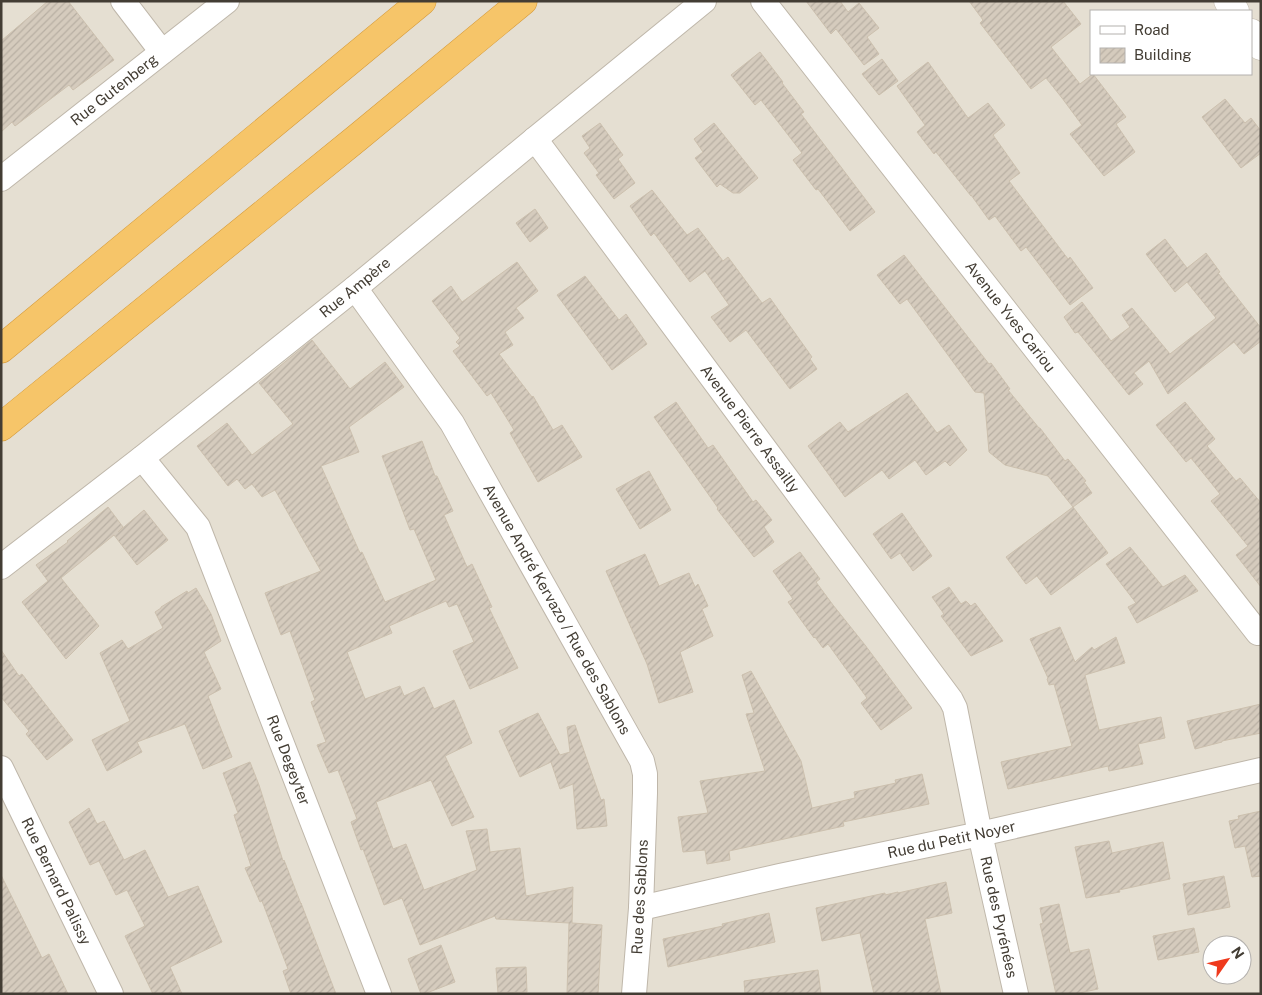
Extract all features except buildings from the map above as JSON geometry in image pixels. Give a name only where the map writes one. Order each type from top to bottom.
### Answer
[{"type":"highway","points":[[1,349],[422,1]]},
{"type":"highway","points":[[1,427],[523,1]]},
{"type":"street","points":[[123,1],[162,52]]},
{"type":"street","name":"Rue Gutenberg","points":[[1,179],[227,1]]},
{"type":"street","name":"Rue Ampère","points":[[1,567],[142,458],[355,288],[704,1]]},
{"type":"street","name":"Avenue Yves Cariou","points":[[763,1],[1258,633]]},
{"type":"street","points":[[1252,34],[1261,46]]},
{"type":"street","name":"Avenue Pierre Assailly","points":[[535,139],[951,700],[958,723]]},
{"type":"street","name":"Avenue André Kervazo / Rue des Sablons","points":[[355,288],[452,423],[642,762],[645,774],[644,800]]},
{"type":"street","name":"Rue Degeyter","points":[[142,458],[198,527],[379,994]]},
{"type":"street","name":"Rue des Pyrénées","points":[[958,723],[980,834],[1016,994]]},
{"type":"street","name":"Rue Bernard Palissy","points":[[1,768],[111,994]]},
{"type":"street","name":"Rue du Petit Noyer","points":[[641,908],[1261,770]]},
{"type":"street","name":"Rue des Sablons","points":[[634,994],[641,908],[644,800]]},
{"type":"shaded area","points":[[1,1],[1261,1],[1261,994],[1,994]]}]
